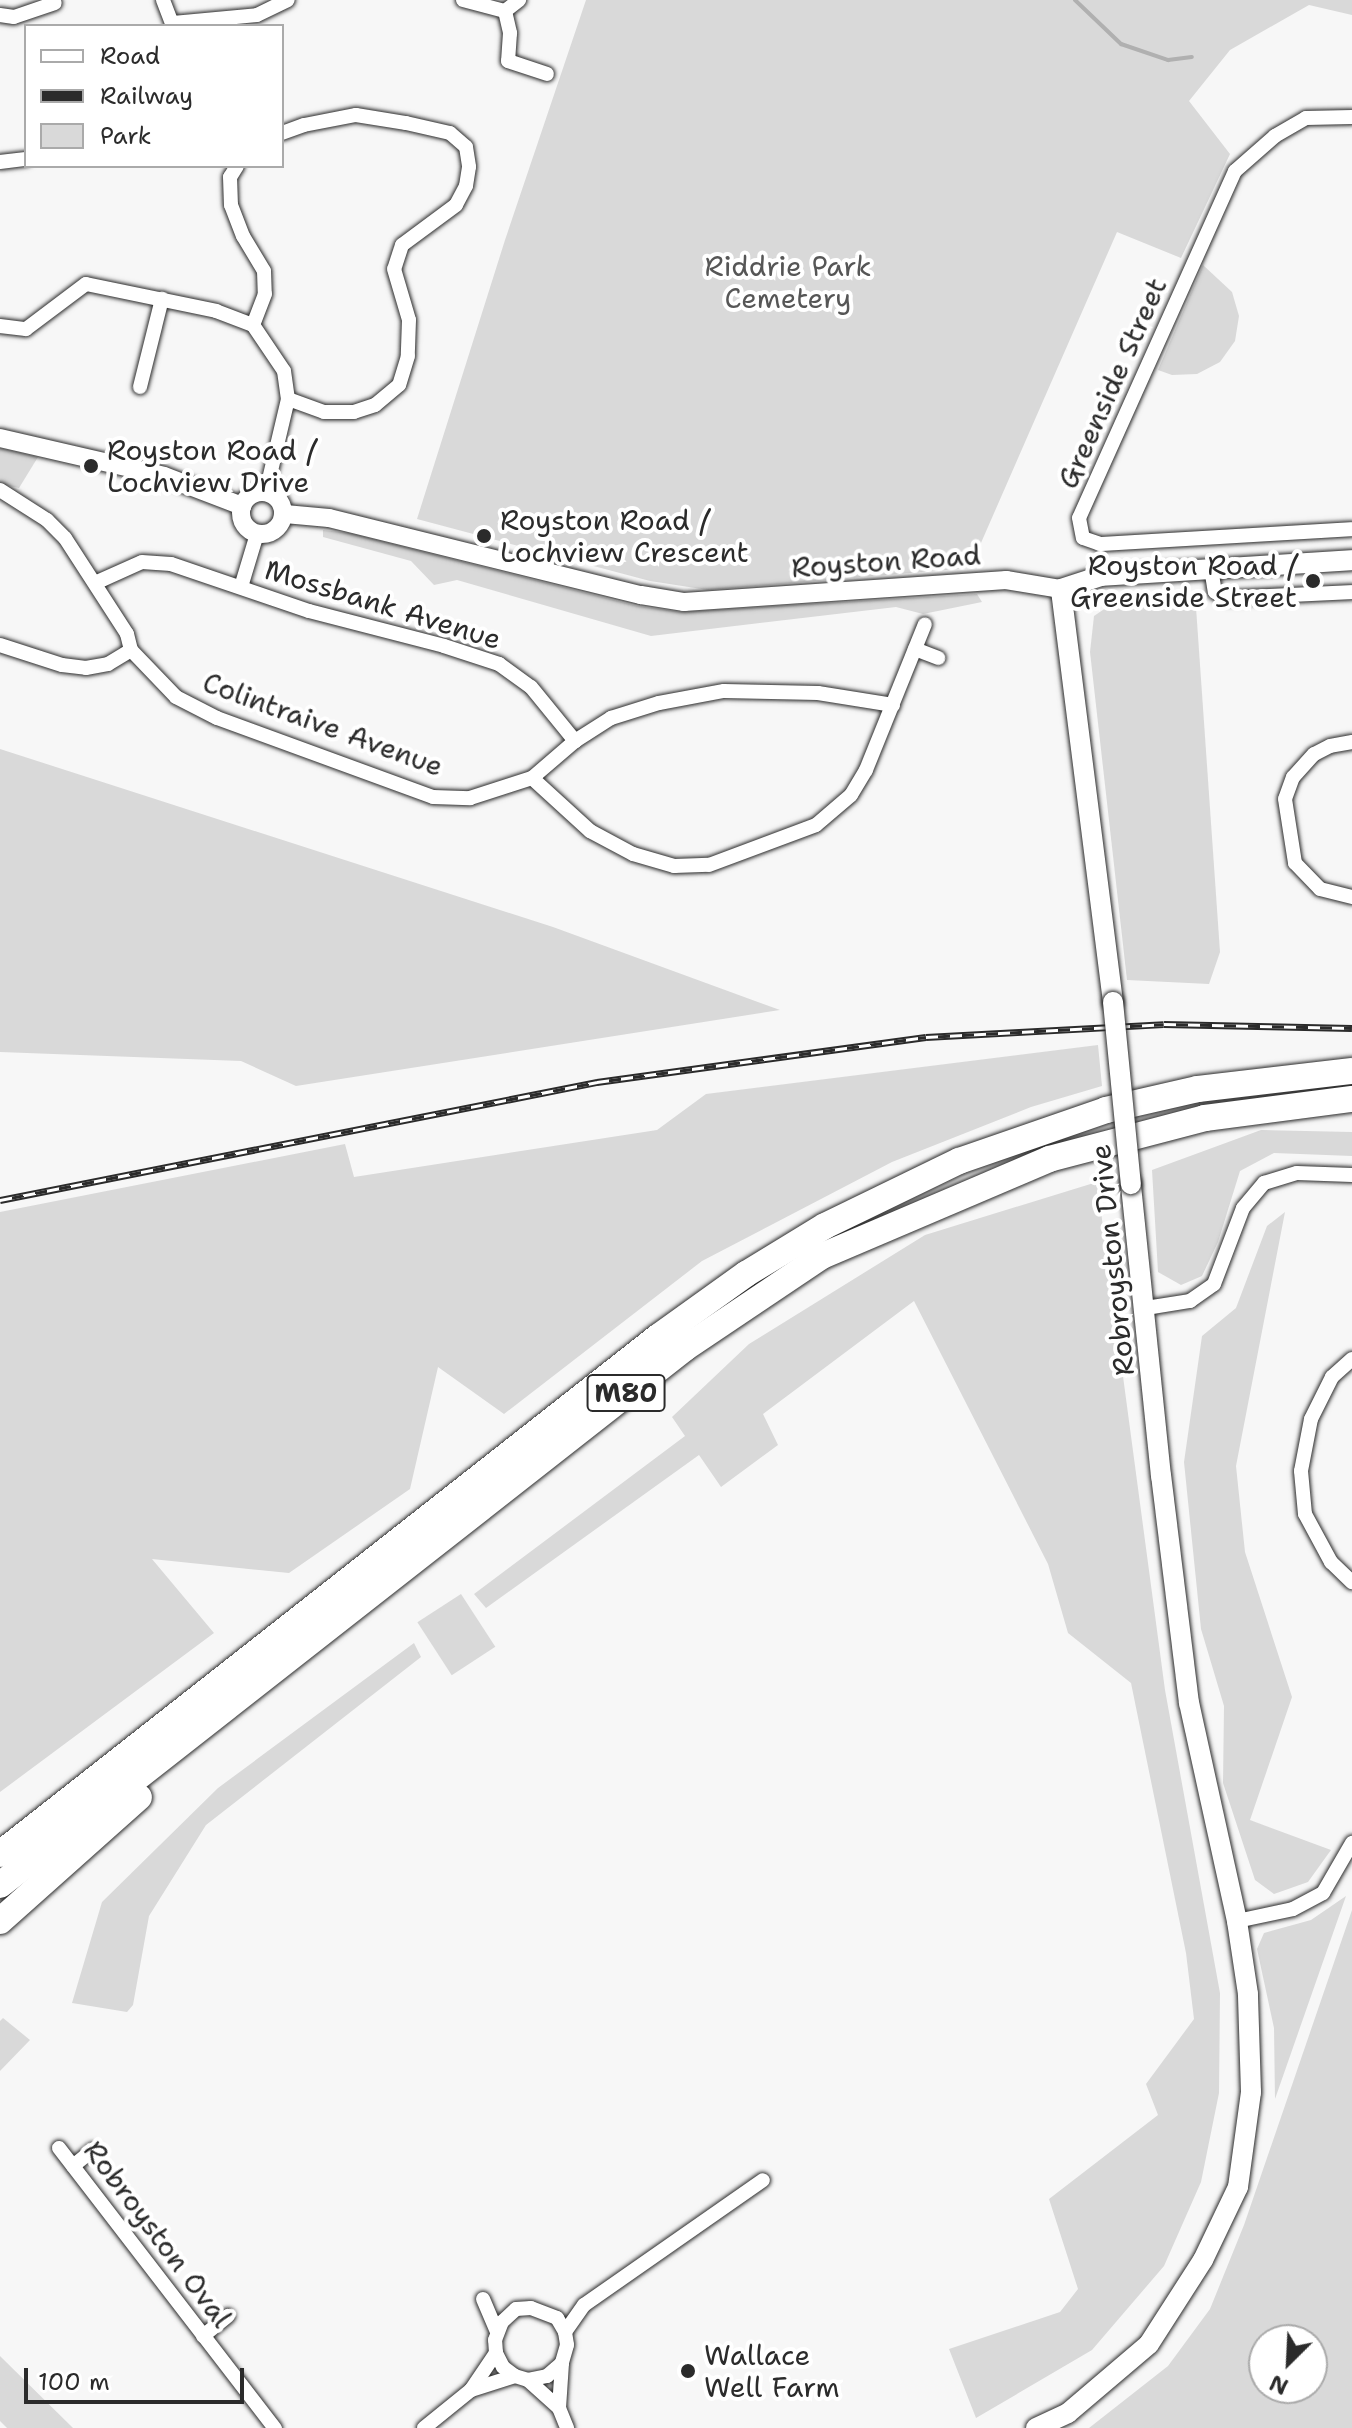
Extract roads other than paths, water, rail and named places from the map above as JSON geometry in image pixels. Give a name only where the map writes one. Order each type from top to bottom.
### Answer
[{"type":"highway","name":"M80","points":[[0,1854],[658,1337],[746,1274],[854,1210],[959,1161],[1106,1110],[1198,1089],[1352,1071]]},
{"type":"highway","name":"M80","points":[[0,1885],[685,1348],[822,1256],[1049,1159],[1205,1118],[1352,1099]]},
{"type":"highway","points":[[0,1921],[305,1646]]},
{"type":"highway","points":[[0,1837],[199,1697]]},
{"type":"main road","name":"Royston Road","points":[[1061,589],[1101,576],[1352,560]]},
{"type":"main road","name":"Robroyston Drive","points":[[1036,2428],[1068,2413],[1149,2344],[1203,2260],[1238,2187],[1251,2092],[1248,1994],[1237,1921],[1189,1703],[1161,1476],[1113,1002],[1061,589]]},
{"type":"street","points":[[163,0],[173,24],[257,15],[288,0]]},
{"type":"street","points":[[463,0],[505,11]]},
{"type":"street","points":[[505,11],[519,0]]},
{"type":"street","points":[[0,15],[14,17],[55,3]]},
{"type":"street","points":[[505,11],[510,33],[508,61],[547,74]]},
{"type":"street","points":[[284,133],[356,115],[406,123],[450,133],[466,147],[469,167],[466,186],[456,205],[402,245],[394,269],[409,320],[408,356],[399,385],[375,405],[354,412],[324,412],[288,399]]},
{"type":"street","name":"Greenside Street","points":[[1352,117],[1306,118],[1275,136],[1235,171],[1079,518],[1083,538],[1100,544],[1352,529]]},
{"type":"street","points":[[0,162],[24,159]]},
{"type":"street","points":[[236,168],[230,177],[231,205],[243,236],[264,271],[265,294],[253,325]]},
{"type":"street","points":[[0,326],[26,329],[86,284],[216,311],[253,325],[284,371],[288,399],[266,492]]},
{"type":"street","points":[[140,387],[162,299]]},
{"type":"street","points":[[0,438],[164,476],[242,506]]},
{"type":"street","name":"Colintraive Avenue","points":[[0,490],[47,520],[65,538],[127,634],[131,650],[176,697],[217,718],[433,797],[470,798],[532,778],[575,741],[611,718],[659,703],[724,691],[818,693],[893,705]]},
{"type":"street","points":[[266,492],[276,497],[285,514],[273,532],[257,534],[243,522],[242,506],[251,495],[266,492]]},
{"type":"street","name":"Royston Road","points":[[285,514],[329,518],[641,595],[684,602],[1006,580],[1061,589]]},
{"type":"street","name":"Mossbank Avenue","points":[[241,587],[257,534]]},
{"type":"street","name":"Mossbank Avenue","points":[[95,583],[142,562],[171,564],[309,611],[417,638],[499,664],[531,687],[575,741]]},
{"type":"street","points":[[1211,568],[1215,592],[1229,598],[1352,592]]},
{"type":"street","points":[[532,778],[590,831],[633,854],[674,866],[709,865],[816,825],[851,795],[866,770],[925,624]]},
{"type":"street","points":[[0,645],[62,665],[86,668],[108,664],[131,650]]},
{"type":"street","points":[[915,649],[938,658]]},
{"type":"street","points":[[1352,742],[1330,746],[1314,754],[1293,777],[1285,799],[1295,863],[1320,889],[1352,897]]},
{"type":"street","points":[[1146,1308],[1190,1301],[1214,1284],[1243,1208],[1264,1183],[1297,1173],[1352,1175]]},
{"type":"street","points":[[1352,1359],[1332,1377],[1311,1419],[1301,1471],[1305,1514],[1331,1562],[1352,1582]]},
{"type":"street","points":[[1237,1921],[1293,1909],[1323,1893],[1352,1843]]},
{"type":"street","name":"Robroyston Oval","points":[[59,2148],[275,2428]]},
{"type":"street","points":[[73,2166],[93,2150]]},
{"type":"street","points":[[565,2332],[584,2305],[763,2180]]},
{"type":"street","points":[[559,2408],[503,2367],[496,2353],[497,2332],[483,2299],[516,2309],[547,2312],[584,2305]]},
{"type":"street","points":[[497,2332],[516,2309]]},
{"type":"street","points":[[547,2312],[565,2332],[567,2345],[562,2363],[559,2408],[567,2428]]},
{"type":"street","points":[[203,2336],[228,2316]]},
{"type":"street","points":[[424,2428],[471,2390],[496,2353]]},
{"type":"street","points":[[471,2390],[521,2378],[547,2376],[562,2363]]},
{"type":"waterway","points":[[1075,0],[1121,44],[1168,60],[1192,57]]},
{"type":"railway","points":[[0,1200],[597,1082],[926,1037],[1164,1024],[1352,1028]]},
{"type":"place","name":"Royston Road / Lochview Drive","points":[[91,466]]},
{"type":"place","name":"Royston Road / Lochview Crescent","points":[[484,536]]},
{"type":"place","name":"Royston Road / Greenside Street","points":[[1313,581]]},
{"type":"place","name":"Wallace Well Farm","points":[[688,2371]]},
{"type":"park label","name":"Riddrie Park Cemetery","points":[[788,282]]}]
